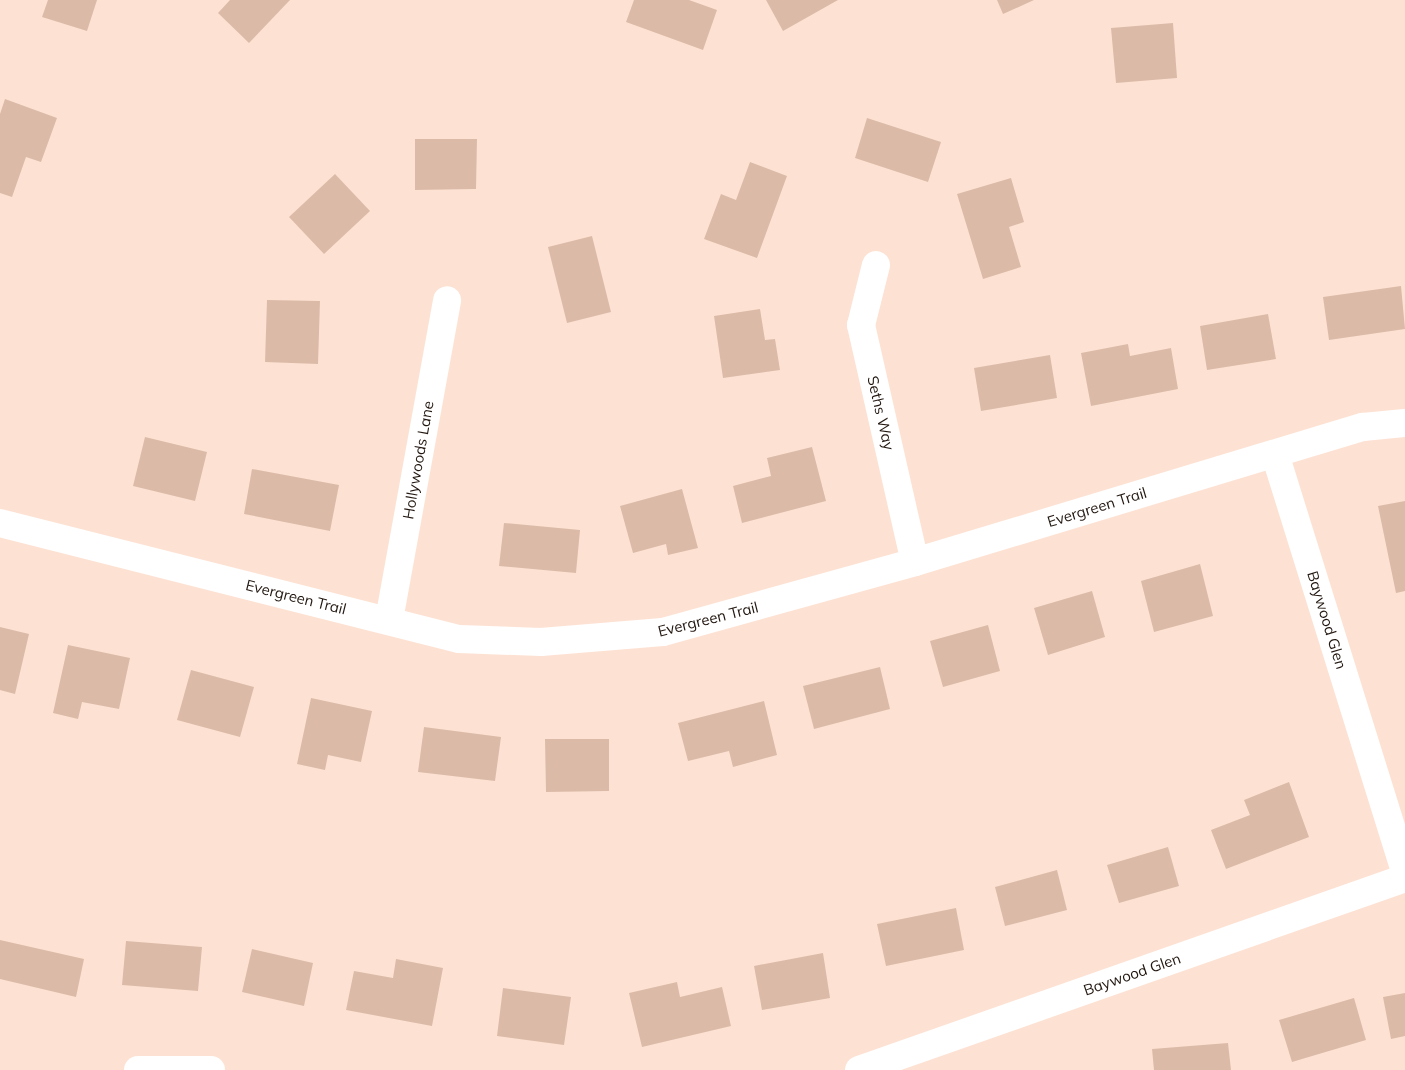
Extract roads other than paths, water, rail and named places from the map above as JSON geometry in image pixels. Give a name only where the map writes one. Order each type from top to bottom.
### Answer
[{"type":"street","name":"Seths Way","points":[[876,265],[861,325],[915,562]]},
{"type":"street","name":"Hollywoods Lane","points":[[389,620],[447,300]]},
{"type":"street","name":"Evergreen Trail","points":[[0,523],[459,639],[541,642],[663,632],[915,562],[1363,427],[1405,423]]},
{"type":"street","name":"Baywood Glen","points":[[1275,454],[1405,872]]},
{"type":"street","name":"Baywood Glen","points":[[859,1070],[1405,878]]},
{"type":"street","points":[[138,1070],[211,1070]]}]
